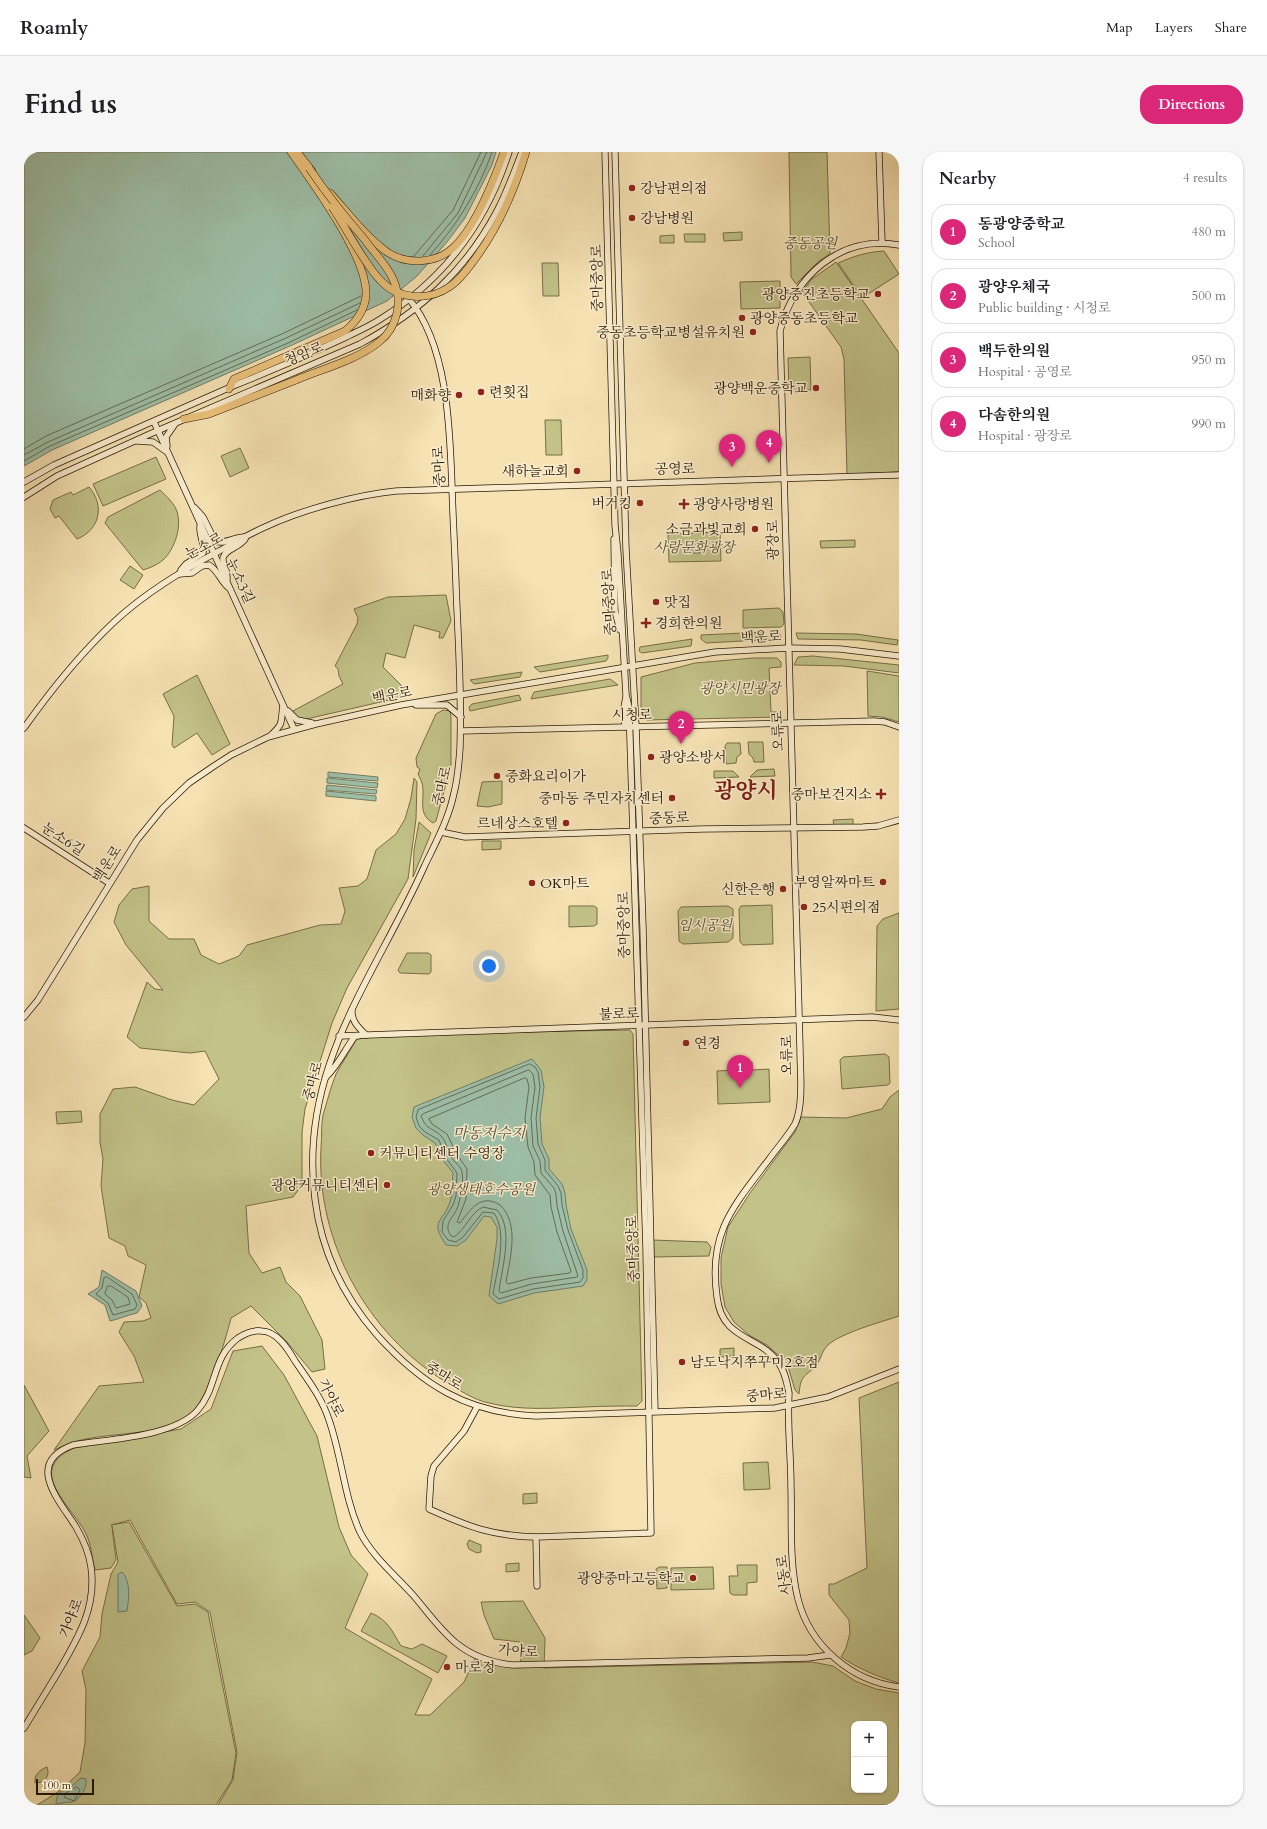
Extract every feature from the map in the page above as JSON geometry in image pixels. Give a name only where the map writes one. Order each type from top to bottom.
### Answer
[{"type":"highway","points":[[291,152],[372,239],[388,252],[410,261],[430,260],[453,248],[476,214],[488,192],[504,152]]},
{"type":"highway","points":[[229,389],[234,379],[336,336],[352,325],[362,310],[366,295],[362,271],[327,204],[297,152]]},
{"type":"highway","points":[[307,169],[381,282],[393,290],[407,296],[419,297],[438,293],[451,287],[472,262],[494,229],[509,202],[526,152]]},
{"type":"highway","points":[[184,419],[209,414],[357,355],[379,342],[388,334],[397,318],[398,294],[387,270],[307,169]]},
{"type":"street","name":"청암로","points":[[24,482],[54,465],[328,346],[378,321],[409,299],[434,278],[468,238],[494,192],[509,152]]},
{"type":"street","name":"청암로","points":[[24,497],[57,476],[184,419],[360,344],[386,329],[417,308],[445,284],[475,246],[497,212],[522,152]]},
{"type":"street","name":"중마중앙로","points":[[536,1538],[651,1533],[652,1411],[646,1025],[637,831],[629,707],[626,695],[624,642],[615,611],[613,555],[615,525],[606,152]]},
{"type":"street","name":"중마중앙로","points":[[615,152],[626,549],[632,666],[630,727]]},
{"type":"street","points":[[879,152],[882,242]]},
{"type":"street","name":"광장로","points":[[788,648],[780,339],[787,311],[802,283],[824,263],[847,250],[882,242],[899,245]]},
{"type":"street","name":"중마로","points":[[409,299],[417,308],[431,338],[444,387],[449,423],[461,732],[458,770],[454,794],[440,832],[418,882],[352,1008],[339,1036],[325,1078],[314,1132],[312,1176],[317,1218],[324,1245],[338,1277],[348,1295],[371,1328],[394,1355],[424,1379],[443,1391],[477,1408],[504,1414],[536,1416],[652,1411],[757,1409],[788,1406],[828,1398],[899,1369]]},
{"type":"street","name":"눈소3길","points":[[154,422],[294,729]]},
{"type":"street","points":[[168,452],[166,437],[176,423]]},
{"type":"street","points":[[135,441],[153,442],[168,452]]},
{"type":"street","name":"공영로","points":[[452,488],[899,475]]},
{"type":"street","name":"눈소로","points":[[24,728],[66,671],[114,622],[177,574],[274,523],[306,512],[364,496],[396,490],[452,488]]},
{"type":"street","points":[[191,504],[203,517],[215,541],[222,543],[237,537],[246,537]]},
{"type":"street","points":[[177,574],[186,564],[202,553],[204,545],[200,534],[200,524]]},
{"type":"street","points":[[227,582],[228,572],[223,563],[223,557],[227,551],[241,545],[246,537]]},
{"type":"street","points":[[177,574],[192,573],[202,566],[209,565],[215,569],[222,583],[230,588]]},
{"type":"street","name":"백운로","points":[[24,1017],[38,1000],[137,840],[163,808],[190,783],[231,755],[268,737],[294,729],[401,705],[715,652],[788,648],[840,649],[899,656]]},
{"type":"street","name":"오류로","points":[[788,648],[799,1020],[799,1112],[795,1123],[728,1217],[721,1232],[715,1258],[719,1309],[726,1323],[737,1333],[764,1349],[778,1361],[787,1382],[789,1393],[788,1406]]},
{"type":"street","points":[[401,705],[447,705],[460,717]]},
{"type":"street","points":[[268,737],[280,728],[282,722],[282,706],[284,706],[297,720],[316,724]]},
{"type":"street","name":"시청로","points":[[461,732],[874,721],[899,726]]},
{"type":"street","name":"중동로","points":[[440,832],[465,837],[637,831],[878,826],[899,820]]},
{"type":"street","name":"눈소6길","points":[[24,828],[109,883]]},
{"type":"street","name":"중마중앙로","points":[[637,831],[639,1025],[652,1411]]},
{"type":"street","points":[[352,1008],[352,1015],[355,1022],[366,1035]]},
{"type":"street","name":"불로로","points":[[339,1036],[872,1017],[899,1020]]},
{"type":"street","points":[[325,1078],[337,1065],[355,1036],[366,1035]]},
{"type":"street","name":"가야로","points":[[24,1728],[84,1625],[92,1596],[91,1567],[86,1548],[77,1529],[49,1486],[48,1470],[53,1458],[63,1449],[74,1445],[163,1430],[186,1420],[196,1412],[205,1400],[223,1354],[228,1346],[242,1336],[261,1330],[273,1334],[287,1348],[320,1399],[333,1433],[350,1504],[358,1527],[369,1548],[449,1636],[469,1651],[490,1661],[512,1665],[808,1658],[830,1655]]},
{"type":"street","name":"사동로","points":[[788,1406],[793,1570],[795,1586],[805,1619],[816,1637],[830,1655],[841,1665],[858,1675],[899,1688]]},
{"type":"street","points":[[477,1408],[464,1431],[434,1466],[430,1476],[429,1509],[486,1532],[512,1537],[536,1538],[538,1586]]},
{"type":"green space","name":"중동공원","points":[[789,152],[827,152],[830,254],[819,261],[796,284],[791,277]]},
{"type":"green space","points":[[742,232],[742,240],[724,241],[723,233]]},
{"type":"green space","points":[[684,234],[705,234],[705,242],[685,242]]},
{"type":"green space","points":[[674,235],[674,243],[660,243],[660,236]]},
{"type":"green space","points":[[884,251],[899,274],[862,298],[838,263],[872,252]]},
{"type":"green space","points":[[836,262],[899,353],[899,472],[847,474],[844,359],[841,347],[802,292],[812,279]]},
{"type":"green space","points":[[542,263],[558,263],[559,296],[543,296]]},
{"type":"green space","points":[[780,281],[780,308],[741,309],[740,282]]},
{"type":"green space","points":[[810,357],[811,390],[789,391],[788,358]]},
{"type":"green space","points":[[545,420],[561,420],[562,455],[546,455]]},
{"type":"green space","points":[[240,448],[249,468],[230,477],[221,456]]},
{"type":"green space","points":[[156,457],[166,479],[103,506],[93,484]]},
{"type":"green space","points":[[89,487],[97,501],[98,516],[91,530],[77,539],[59,516],[55,518],[50,509],[53,500],[71,492],[73,495]]},
{"type":"green space","points":[[160,490],[171,501],[176,509],[179,522],[177,536],[171,550],[163,560],[143,570],[105,523],[108,517]]},
{"type":"green space","name":"사랑문화광장","points":[[720,532],[721,561],[669,562],[668,534]]},
{"type":"green space","points":[[855,540],[855,547],[821,548],[820,541]]},
{"type":"green space","points":[[130,566],[143,575],[134,589],[120,580]]},
{"type":"green space","points":[[446,595],[451,621],[443,638],[439,638],[440,632],[414,625],[405,658],[386,653],[383,667],[402,686],[401,694],[398,698],[302,720],[295,715],[293,711],[343,684],[339,676],[338,669],[335,666],[357,624],[358,618],[354,609],[388,597]]},
{"type":"green space","points":[[779,608],[783,612],[784,624],[781,627],[743,628],[743,610]]},
{"type":"green space","points":[[764,632],[765,636],[771,636],[772,632],[778,632],[781,636],[779,639],[706,643],[701,639],[701,635]]},
{"type":"green space","points":[[796,633],[856,634],[898,640],[897,645],[861,640],[798,639]]},
{"type":"green space","points":[[692,639],[691,646],[642,653],[639,651],[640,647]]},
{"type":"green space","points":[[608,655],[606,661],[540,672],[534,667]]},
{"type":"green space","points":[[813,656],[899,665],[899,673],[844,666],[794,665],[798,657]]},
{"type":"green space","name":"광양시민광장","points":[[753,658],[777,658],[781,662],[781,667],[769,668],[771,712],[777,712],[778,717],[647,720],[641,715],[641,677],[695,663]]},
{"type":"green space","points":[[867,671],[899,676],[899,722],[882,717],[868,716]]},
{"type":"green space","points":[[522,672],[520,677],[474,684],[470,680]]},
{"type":"green space","points":[[197,675],[230,744],[212,755],[197,733],[174,748],[172,745],[174,716],[163,694]]},
{"type":"green space","points":[[610,679],[618,685],[531,699],[534,692]]},
{"type":"green space","points":[[519,695],[521,700],[470,711],[469,707],[472,704]]},
{"type":"green space","points":[[443,710],[450,711],[451,717],[451,765],[436,821],[433,823],[428,819],[423,810],[423,789],[418,774],[420,769],[417,767],[416,758],[436,714]]},
{"type":"green space","points":[[748,742],[763,742],[764,762],[754,762],[753,758],[749,754]]},
{"type":"green space","points":[[727,743],[740,743],[741,754],[737,757],[736,763],[726,764],[725,746]]},
{"type":"green space","points":[[774,769],[775,776],[750,777],[757,770]]},
{"type":"green space","points":[[714,771],[733,771],[739,777],[714,778]]},
{"type":"green space","points":[[414,778],[417,782],[416,819],[408,879],[347,988],[332,1023],[305,1109],[302,1132],[302,1185],[293,1197],[246,1206],[249,1253],[262,1273],[280,1267],[286,1282],[300,1296],[322,1340],[325,1369],[312,1372],[287,1342],[251,1306],[231,1318],[225,1341],[209,1384],[196,1408],[189,1415],[177,1422],[149,1431],[88,1439],[71,1443],[54,1450],[99,1386],[144,1382],[134,1356],[119,1332],[124,1322],[143,1321],[151,1318],[146,1303],[139,1297],[146,1265],[128,1256],[125,1246],[109,1238],[101,1186],[103,1159],[100,1142],[100,1114],[113,1089],[135,1087],[172,1100],[194,1105],[219,1079],[205,1051],[190,1053],[140,1048],[127,1037],[147,982],[155,989],[163,990],[126,945],[114,922],[119,905],[132,889],[149,886],[149,921],[169,939],[194,939],[201,955],[219,964],[239,956],[247,945],[320,925],[341,924],[345,911],[339,888],[358,886],[367,879],[376,850],[396,834],[405,819],[411,798]]},
{"type":"green space","points":[[502,781],[502,804],[488,807],[477,806],[482,782]]},
{"type":"green space","points":[[853,819],[853,826],[834,826],[833,820]]},
{"type":"green space","points":[[419,822],[431,833],[413,877],[414,850]]},
{"type":"green space","points":[[482,841],[501,841],[501,849],[482,850]]},
{"type":"green space","points":[[772,905],[773,944],[743,945],[740,942],[739,909],[741,906]]},
{"type":"green space","points":[[569,906],[594,906],[597,908],[597,924],[594,926],[569,927]]},
{"type":"green space","name":"임시공원","points":[[728,906],[733,909],[733,938],[728,942],[683,944],[679,941],[678,911],[681,907]]},
{"type":"green space","points":[[899,913],[899,1009],[876,1011],[877,926],[883,919]]},
{"type":"green space","points":[[407,953],[428,953],[431,955],[431,972],[429,974],[400,973],[398,970]]},
{"type":"green space","name":"광양생태호수공원","points":[[630,1030],[633,1034],[642,1401],[637,1406],[537,1408],[501,1406],[478,1400],[446,1382],[418,1362],[392,1338],[370,1311],[352,1282],[338,1250],[327,1217],[322,1183],[321,1148],[323,1115],[336,1074],[359,1035]]},
{"type":"green space","points":[[885,1054],[889,1057],[890,1083],[888,1085],[842,1089],[840,1060],[843,1057]]},
{"type":"green space","points":[[736,1062],[752,1062],[752,1070],[769,1069],[770,1102],[718,1104],[717,1071],[736,1070]]},
{"type":"green space","points":[[899,1090],[899,1316],[851,1332],[828,1345],[817,1364],[801,1382],[799,1394],[795,1390],[787,1363],[767,1345],[749,1335],[734,1322],[725,1307],[721,1284],[721,1258],[728,1227],[750,1193],[795,1132],[801,1117],[846,1118],[882,1109],[890,1097]]},
{"type":"green space","points":[[81,1111],[82,1122],[57,1124],[56,1112]]},
{"type":"green space","points":[[652,1240],[707,1242],[711,1247],[709,1256],[653,1257]]},
{"type":"green space","points":[[262,1346],[284,1375],[317,1436],[339,1527],[351,1555],[368,1574],[345,1628],[432,1679],[415,1715],[430,1715],[464,1682],[475,1658],[493,1665],[521,1668],[520,1642],[494,1639],[484,1615],[481,1602],[523,1601],[545,1638],[544,1668],[812,1662],[833,1666],[855,1681],[876,1689],[899,1693],[899,1805],[218,1805],[233,1780],[237,1752],[210,1612],[195,1602],[177,1604],[130,1520],[111,1525],[129,1522],[177,1606],[195,1604],[208,1612],[236,1753],[232,1780],[216,1805],[37,1805],[61,1790],[80,1772],[85,1743],[86,1690],[82,1671],[100,1637],[102,1614],[111,1574],[118,1562],[112,1526],[116,1560],[111,1568],[95,1570],[87,1536],[56,1488],[52,1477],[53,1467],[60,1457],[74,1448],[181,1429],[211,1409],[233,1351]]},
{"type":"green space","points":[[734,1348],[734,1356],[720,1357],[720,1349]]},
{"type":"green space","points":[[899,1382],[899,1683],[869,1672],[841,1657],[846,1648],[850,1633],[849,1620],[829,1595],[829,1584],[834,1584],[867,1568],[859,1398]]},
{"type":"green space","points":[[24,1385],[49,1431],[27,1456],[31,1478],[24,1477]]},
{"type":"green space","points":[[768,1462],[770,1489],[744,1490],[743,1463]]},
{"type":"green space","points":[[537,1493],[537,1503],[523,1504],[523,1494]]},
{"type":"green space","points":[[469,1540],[481,1545],[481,1552],[477,1553],[469,1549],[467,1544]]},
{"type":"green space","points":[[519,1563],[519,1571],[506,1572],[506,1564]]},
{"type":"green space","points":[[737,1565],[757,1565],[757,1582],[747,1583],[747,1595],[733,1595],[730,1593],[729,1576],[738,1576]]},
{"type":"green space","points":[[659,1567],[667,1567],[667,1588],[657,1589],[656,1569]]},
{"type":"green space","points":[[713,1567],[714,1589],[671,1590],[671,1568]]},
{"type":"green space","points":[[371,1613],[386,1623],[401,1646],[412,1649],[422,1644],[447,1656],[438,1673],[361,1631]]},
{"type":"green space","points":[[24,1615],[40,1638],[32,1651],[24,1655]]},
{"type":"green space","points":[[47,1767],[48,1775],[46,1779],[43,1782],[35,1783],[35,1777],[38,1773]]},
{"type":"water","points":[[24,152],[496,152],[492,165],[465,218],[447,242],[417,276],[387,301],[290,346],[52,450],[24,466]]},
{"type":"water","points":[[699,541],[700,553],[687,553],[687,542]]},
{"type":"water","points":[[328,772],[378,777],[378,781],[328,777]]},
{"type":"water","points":[[327,778],[378,783],[377,788],[327,783]]},
{"type":"water","points":[[327,785],[377,790],[376,794],[326,790]]},
{"type":"water","points":[[326,791],[376,796],[376,801],[326,796]]},
{"type":"water","name":"마동저수지","points":[[532,1059],[541,1070],[544,1087],[540,1117],[542,1144],[549,1159],[549,1169],[562,1184],[565,1193],[571,1229],[587,1270],[587,1280],[583,1286],[534,1293],[498,1304],[489,1296],[497,1239],[497,1227],[491,1217],[484,1216],[466,1240],[457,1246],[446,1245],[438,1231],[438,1226],[450,1202],[453,1173],[443,1160],[435,1143],[416,1128],[412,1117],[414,1107]]},
{"type":"water","points":[[102,1270],[136,1291],[142,1306],[137,1313],[110,1321],[105,1305],[88,1294],[99,1287]]},
{"type":"water","points":[[122,1572],[127,1580],[129,1590],[127,1611],[118,1612],[118,1574]]},
{"type":"water","points":[[81,1778],[86,1779],[86,1782],[84,1791],[81,1795],[75,1801],[56,1804],[58,1795]]},
{"type":"place","name":"강남편의점","points":[[632,188]]},
{"type":"place","name":"강남병원","points":[[632,218]]},
{"type":"place","name":"광양중진초등학교","points":[[878,294]]},
{"type":"place","name":"광양중동초등학교","points":[[742,318]]},
{"type":"place","name":"중동초등학교병설유치원","points":[[753,332]]},
{"type":"place","name":"광양백운중학교","points":[[816,388]]},
{"type":"place","name":"련횟집","points":[[481,392]]},
{"type":"place","name":"매화향","points":[[459,395]]},
{"type":"place","name":"다솜한의원","points":[[769,463]]},
{"type":"place","name":"백두한의원","points":[[732,467]]},
{"type":"place","name":"새하늘교회","points":[[577,471]]},
{"type":"place","name":"버거킹","points":[[640,503]]},
{"type":"place","name":"광양사랑병원","points":[[684,504]]},
{"type":"place","name":"소금과빛교회","points":[[755,529]]},
{"type":"place","name":"맛집","points":[[656,602]]},
{"type":"place","name":"경희한의원","points":[[646,623]]},
{"type":"place","name":"광양우체국","points":[[681,744]]},
{"type":"place","name":"광양소방서","points":[[651,757]]},
{"type":"place","name":"중화요리이가","points":[[497,776]]},
{"type":"place","name":"중마보건지소","points":[[881,794]]},
{"type":"place","name":"중마동 주민자치센터","points":[[672,798]]},
{"type":"place","name":"르네상스호텔","points":[[566,823]]},
{"type":"place","name":"부영알짜마트","points":[[883,882]]},
{"type":"place","name":"OK마트","points":[[532,883]]},
{"type":"place","name":"신한은행","points":[[783,889]]},
{"type":"place","name":"25시편의점","points":[[804,907]]},
{"type":"place","name":"연경","points":[[686,1043]]},
{"type":"place","name":"동광양중학교","points":[[740,1088]]},
{"type":"place","name":"커뮤니티센터 수영장","points":[[371,1153]]},
{"type":"place","name":"광양커뮤니티센터","points":[[387,1185]]},
{"type":"place","name":"남도낙지쭈꾸미2호점","points":[[682,1362]]},
{"type":"place","name":"광양중마고등학교","points":[[693,1578]]},
{"type":"place","name":"마로정","points":[[447,1667]]},
{"type":"district","name":"광양시","points":[[746,791]]}]
